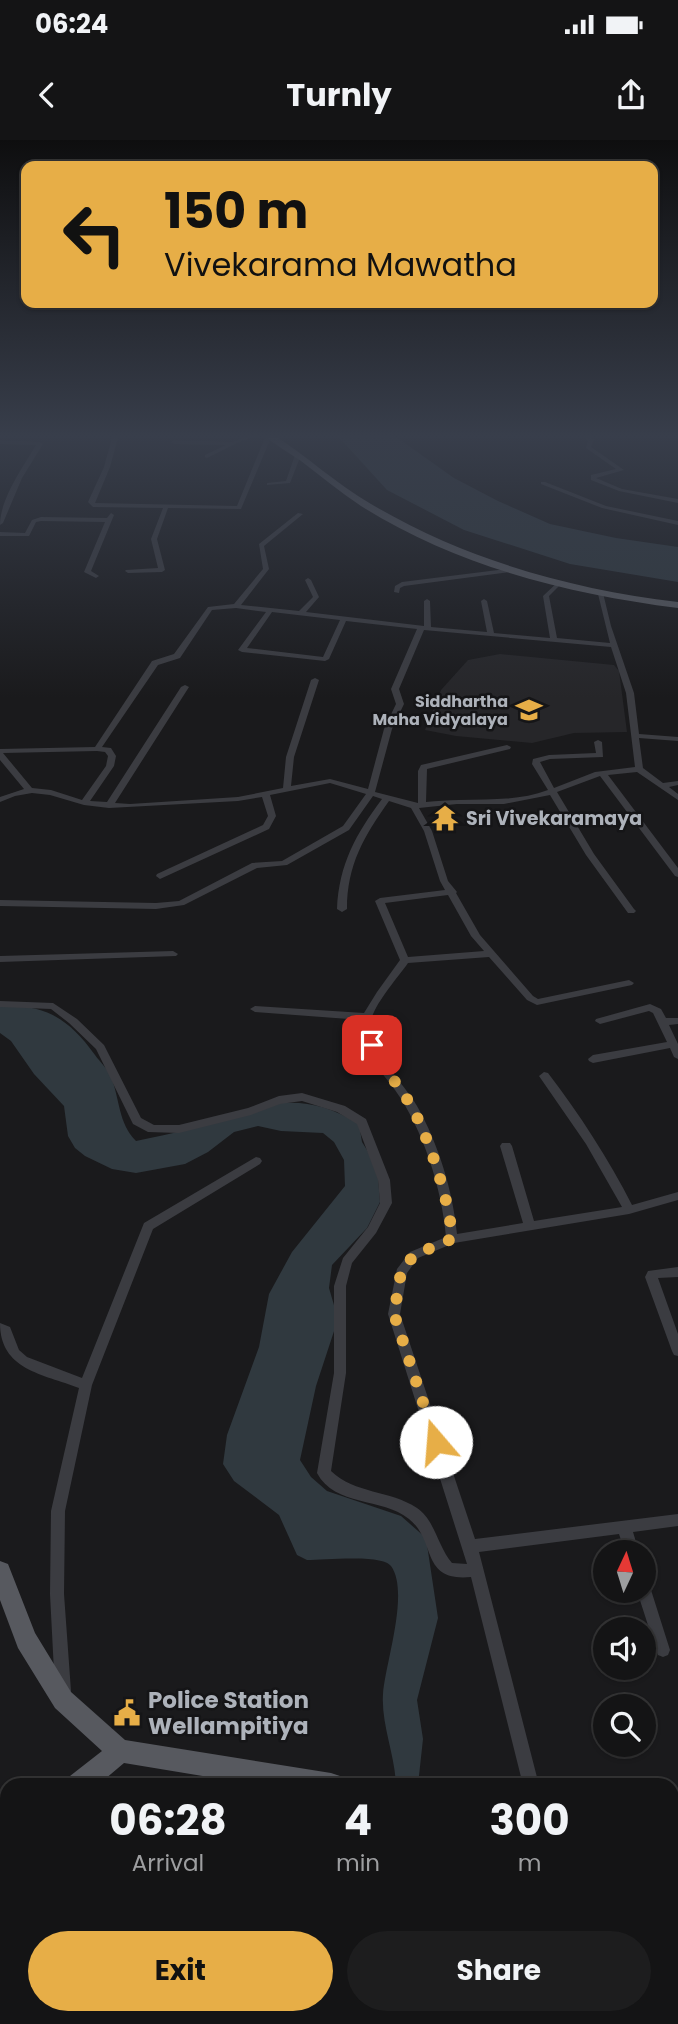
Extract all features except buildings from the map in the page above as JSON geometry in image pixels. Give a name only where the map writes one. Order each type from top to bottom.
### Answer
[{"type":"main road","points":[[397,522],[515,570],[601,594],[678,605]]},
{"type":"main road","points":[[0,1570],[26,1640],[63,1700],[120,1751],[288,1778]]},
{"type":"main road","points":[[87,1778],[120,1751]]},
{"type":"street","points":[[0,534],[27,536],[34,522]]},
{"type":"street","points":[[96,576],[87,572],[108,522]]},
{"type":"street","points":[[128,571],[162,570],[154,539],[160,522]]},
{"type":"street","points":[[236,606],[266,569],[261,545],[290,522]]},
{"type":"street","points":[[397,592],[397,587],[402,584],[515,570]]},
{"type":"street","points":[[301,613],[316,597],[308,580]]},
{"type":"street","points":[[554,640],[546,596],[559,583]]},
{"type":"street","points":[[601,594],[630,693],[639,769]]},
{"type":"street","points":[[0,903],[156,906],[181,903],[254,864],[284,863],[334,837],[346,828],[371,793],[388,729],[400,704],[395,689],[425,628],[427,601]]},
{"type":"street","points":[[484,601],[491,634]]},
{"type":"street","points":[[97,749],[156,662],[177,656],[210,608],[236,606],[425,628],[614,645]]},
{"type":"street","points":[[271,610],[243,650],[325,659],[344,619]]},
{"type":"street","points":[[287,790],[290,757],[315,680]]},
{"type":"street","points":[[110,806],[185,687]]},
{"type":"street","points":[[637,736],[678,739]]},
{"type":"street","points":[[598,742],[600,755],[549,757],[536,761],[590,855],[631,911]]},
{"type":"street","points":[[507,747],[425,767],[422,771],[418,806],[444,881],[476,936],[530,999],[537,1002],[629,983]]},
{"type":"street","points":[[0,753],[108,750],[112,756],[110,766],[84,803]]},
{"type":"street","points":[[0,753],[29,789]]},
{"type":"street","points":[[0,800],[19,790],[29,789],[84,803],[110,806],[238,799],[330,781],[418,806],[504,802],[552,792],[603,774],[639,769],[678,798]]},
{"type":"street","points":[[603,774],[678,874]]},
{"type":"street","points":[[662,786],[678,783]]},
{"type":"street","points":[[160,876],[265,827],[272,816],[265,794]]},
{"type":"street","points":[[342,909],[341,887],[346,866],[368,825],[387,798]]},
{"type":"street","points":[[405,960],[380,901],[452,892]]},
{"type":"street","points":[[0,959],[173,954]]},
{"type":"street","points":[[405,960],[490,954]]},
{"type":"street","points":[[405,960],[368,1017],[365,1030],[379,1060],[411,1106],[428,1146],[452,1222],[452,1239]]},
{"type":"street","points":[[0,1004],[53,1006],[73,1021],[100,1046],[137,1121],[152,1129],[179,1129],[251,1111],[279,1100],[302,1097],[341,1109],[362,1122],[384,1180],[386,1203],[372,1230],[347,1261],[340,1286],[340,1373],[324,1473],[331,1483],[345,1490],[395,1505],[414,1514],[429,1532],[445,1568],[452,1571],[474,1570]]},
{"type":"street","points":[[593,1059],[675,1049],[657,1011],[650,1007],[600,1021]]},
{"type":"street","points":[[256,1009],[368,1017]]},
{"type":"street","points":[[662,1022],[678,1021]]},
{"type":"street","points":[[544,1076],[593,1142],[629,1210]]},
{"type":"street","points":[[506,1146],[530,1226]]},
{"type":"street","points":[[63,1700],[57,1594],[58,1511],[86,1385],[148,1226],[256,1161]]},
{"type":"street","points":[[529,1778],[470,1546],[394,1314],[401,1272],[414,1255],[452,1239],[629,1210],[678,1196]]},
{"type":"street","points":[[678,1272],[652,1274],[651,1277],[678,1351]]},
{"type":"street","points":[[0,1328],[6,1331],[14,1353],[23,1361],[86,1385]]},
{"type":"street","points":[[470,1546],[678,1520]]},
{"type":"street","points":[[624,1527],[628,1540]]},
{"type":"street","points":[[648,1603],[663,1650]]},
{"type":"shaded area","points":[[448,522],[545,522],[616,538],[678,547],[678,582],[570,564],[464,530]]},
{"type":"shaded area","name":"Siddhartha Maha Vidyalaya","points":[[500,654],[614,665],[619,671],[627,732],[574,733],[532,743],[456,736],[425,730],[441,690],[468,660]]},
{"type":"shaded area","points":[[0,1006],[43,1011],[66,1023],[110,1074],[126,1127],[136,1141],[189,1129],[274,1104],[314,1105],[336,1112],[359,1124],[362,1142],[377,1166],[380,1202],[367,1228],[332,1265],[329,1288],[338,1319],[316,1386],[300,1460],[311,1477],[327,1491],[401,1516],[426,1538],[438,1618],[417,1700],[423,1739],[419,1778],[395,1778],[384,1717],[383,1694],[395,1628],[398,1593],[391,1566],[376,1560],[307,1560],[297,1555],[279,1515],[234,1481],[223,1464],[227,1435],[259,1347],[269,1294],[292,1252],[345,1186],[344,1160],[334,1142],[323,1133],[281,1131],[258,1126],[234,1132],[208,1152],[185,1164],[136,1173],[112,1169],[75,1148],[68,1136],[64,1106],[34,1074],[11,1041],[0,1033]]},
{"type":"place","name":"Siddhartha Maha Vidyalaya","points":[[529,710]]},
{"type":"place","name":"Sri Vivekaramaya","points":[[445,818]]},
{"type":"place","name":"Police Station Wellampitiya","points":[[127,1713]]},
{"type":"route","points":[[372,1045],[379,1060],[411,1106],[428,1146],[452,1222],[452,1239],[414,1255],[401,1272],[394,1314],[436,1442]]}]
